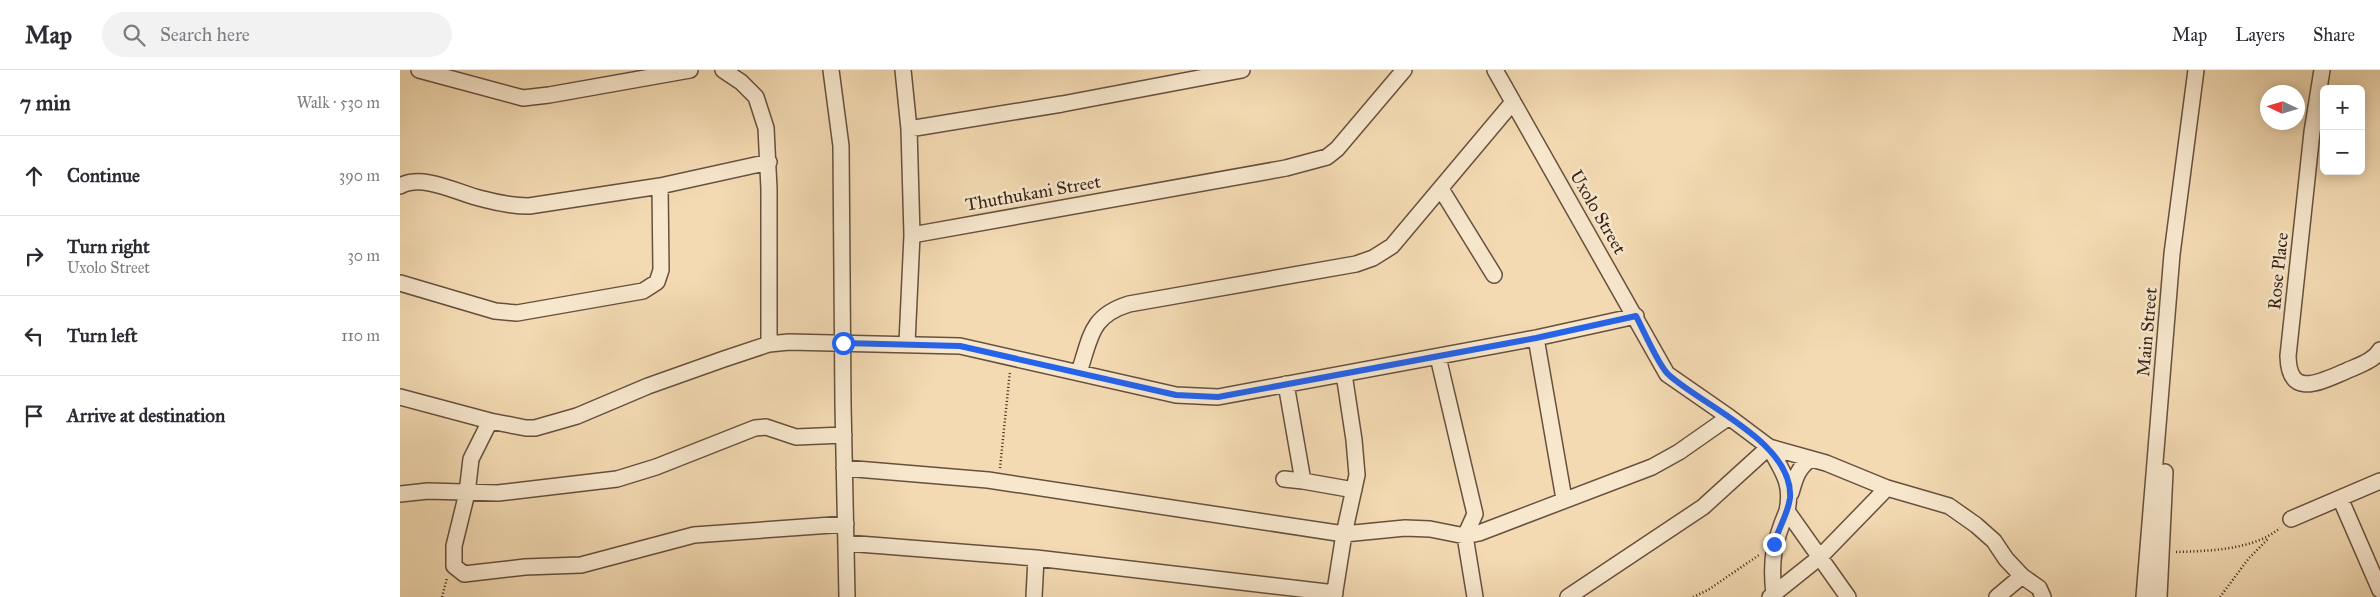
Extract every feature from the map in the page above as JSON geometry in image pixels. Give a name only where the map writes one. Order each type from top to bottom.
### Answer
[{"type":"street","points":[[419,70],[524,98],[690,70]]},
{"type":"street","points":[[723,70],[741,82],[759,103],[766,128],[769,162],[769,344]]},
{"type":"street","points":[[831,70],[842,146],[844,468],[847,597]]},
{"type":"street","points":[[903,70],[909,129],[912,235],[907,343]]},
{"type":"street","points":[[909,129],[1062,104],[1242,70]]},
{"type":"street","name":"Thuthukani Street","points":[[912,235],[1286,168],[1327,157],[1337,149],[1404,70]]},
{"type":"street","name":"Uxolo Street","points":[[1494,70],[1636,316],[1667,374],[1729,416]]},
{"type":"street","name":"Main Street","points":[[2144,597],[2172,254],[2196,70]]},
{"type":"street","name":"Main Street","points":[[2159,597],[2166,458],[2181,253],[2206,70]]},
{"type":"street","name":"Rose Place","points":[[2322,70],[2311,141],[2288,371],[2294,380],[2304,384],[2318,383],[2370,360],[2380,350]]},
{"type":"street","points":[[1079,372],[1099,320],[1112,309],[1129,304],[1356,264],[1373,258],[1392,246],[1513,102]]},
{"type":"street","points":[[400,186],[410,182],[434,184],[483,199],[517,206],[548,204],[660,186],[769,162]]},
{"type":"street","points":[[400,283],[495,311],[516,313],[643,291],[657,282],[661,270],[660,186]]},
{"type":"street","points":[[1441,189],[1494,275]]},
{"type":"street","points":[[400,396],[490,421],[526,428],[554,424],[648,386],[769,344],[907,343],[960,346],[1191,397],[1218,397],[1438,357],[1636,316]]},
{"type":"street","points":[[1536,338],[1564,500]]},
{"type":"street","points":[[1438,357],[1475,514],[1465,536],[1475,597]]},
{"type":"street","points":[[846,543],[1036,558],[1334,595],[1344,534],[1354,490],[1357,462],[1344,374]]},
{"type":"street","points":[[1286,384],[1303,481]]},
{"type":"street","points":[[844,468],[998,482],[1344,534],[1405,528],[1430,529],[1465,536],[1479,533],[1652,468],[1679,452],[1729,416],[1769,447],[1811,459],[1887,488],[1949,506],[1976,524],[2022,576],[2039,588],[2043,597]]},
{"type":"street","points":[[490,421],[471,459],[467,493],[454,546],[454,566],[464,574],[524,567],[581,565],[694,535],[846,524]]},
{"type":"street","points":[[400,494],[428,491],[498,493],[617,479],[755,428],[766,427],[796,436],[844,435]]},
{"type":"street","points":[[1769,447],[1788,480],[1788,504],[1820,557],[1848,597]]},
{"type":"street","points":[[1568,597],[1703,507],[1769,447]]},
{"type":"street","points":[[1772,595],[1774,544],[1799,471],[1803,464],[1811,459]]},
{"type":"street","points":[[1284,479],[1354,490]]},
{"type":"street","points":[[2291,519],[2380,481]]},
{"type":"street","points":[[1772,595],[1820,557],[1887,488]]},
{"type":"street","points":[[2340,498],[2380,590]]},
{"type":"street","points":[[1034,597],[1036,558]]},
{"type":"street","points":[[1997,597],[2022,576]]},
{"type":"path","points":[[998,482],[1006,401],[1013,359]]},
{"type":"path","points":[[2220,597],[2249,558],[2291,519]]},
{"type":"path","points":[[2161,553],[2205,552],[2270,537]]},
{"type":"path","points":[[1693,597],[1708,590],[1774,544]]},
{"type":"path","points":[[442,597],[445,580],[454,566]]},
{"type":"route","points":[[843,343],[907,343],[960,346],[1176,395],[1218,397],[1438,357],[1636,316],[1667,374],[1729,416],[1769,447],[1788,480],[1790,497],[1787,511],[1774,544]]}]
